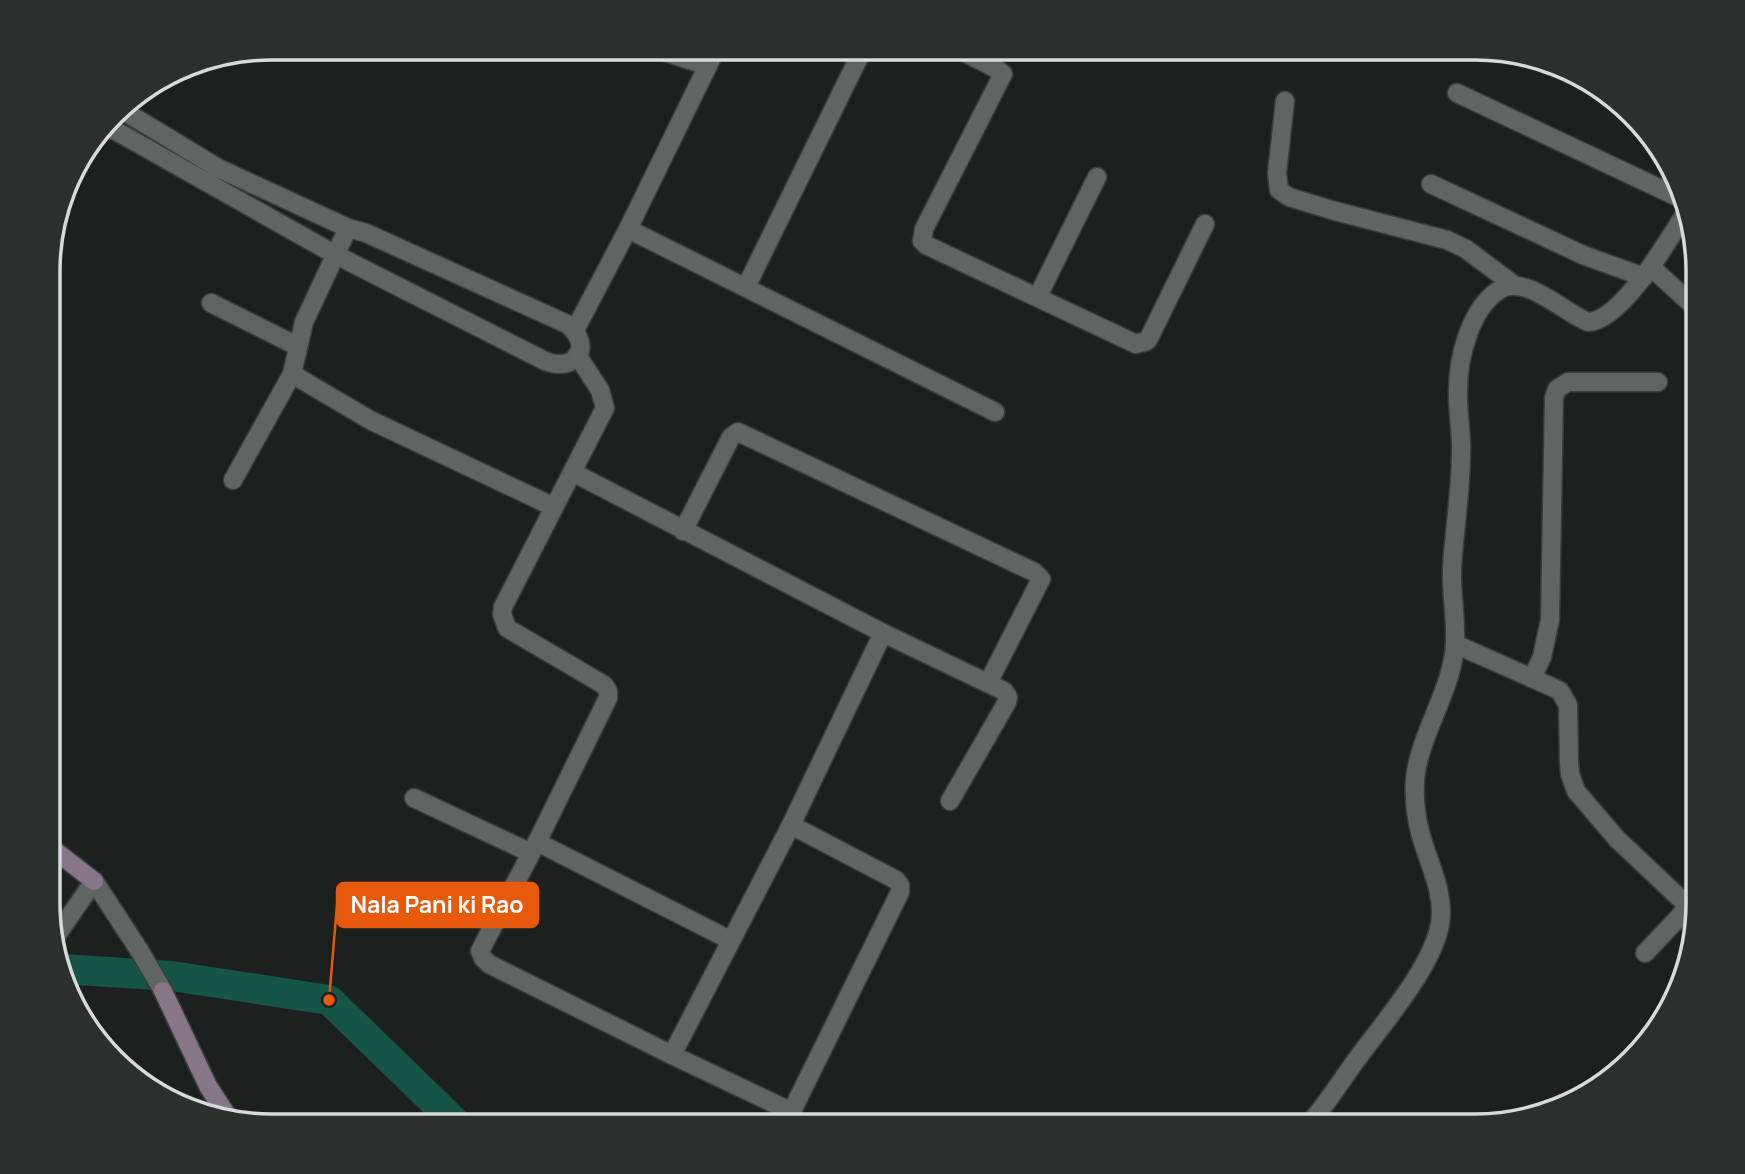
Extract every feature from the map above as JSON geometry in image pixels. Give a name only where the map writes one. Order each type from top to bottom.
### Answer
[{"type":"street","points":[[690,60],[708,66]]},
{"type":"street","points":[[575,330],[711,60]]},
{"type":"street","points":[[746,287],[858,60]]},
{"type":"street","points":[[979,60],[1000,71],[1003,74],[1002,79],[924,229],[922,241],[926,245],[1136,344],[1147,341],[1205,224]]},
{"type":"street","points":[[1457,93],[1670,193]]},
{"type":"street","points":[[1285,102],[1277,173],[1279,190],[1289,197],[1335,211],[1447,240],[1466,249],[1514,285],[1531,290],[1583,320],[1596,322],[1604,318],[1647,272],[1679,222]]},
{"type":"street","points":[[129,114],[218,168],[567,324],[575,330],[581,341],[578,355],[600,390],[605,408],[503,607],[504,622],[507,628],[604,685],[608,698],[480,951],[489,964],[672,1055],[779,1114]]},
{"type":"street","points":[[113,130],[334,254],[553,365],[564,364],[578,355]]},
{"type":"street","points":[[1038,296],[1097,177]]},
{"type":"street","points":[[1432,184],[1570,250],[1647,272],[1685,300]]},
{"type":"street","points":[[233,480],[292,374],[304,322],[348,228]]},
{"type":"street","points":[[628,229],[995,412]]},
{"type":"street","points":[[1320,1114],[1428,957],[1440,924],[1441,902],[1420,831],[1415,778],[1451,673],[1455,644],[1452,583],[1461,452],[1458,414],[1460,371],[1467,339],[1482,307],[1498,290],[1514,285]]},
{"type":"street","points":[[211,303],[297,346]]},
{"type":"street","points":[[292,374],[370,420],[554,507]]},
{"type":"street","points":[[1532,677],[1542,657],[1550,620],[1554,398],[1557,390],[1568,382],[1658,382]]},
{"type":"street","points":[[683,531],[731,437],[734,433],[743,432],[1034,572],[1041,579],[988,683]]},
{"type":"street","points":[[574,473],[883,633],[1004,691],[1008,697],[1007,702],[950,801]]},
{"type":"street","points":[[672,1055],[791,825],[883,633]]},
{"type":"street","points":[[1455,644],[1532,677],[1565,696],[1568,705],[1570,774],[1576,791],[1617,839],[1685,903]]},
{"type":"street","points":[[414,798],[534,848],[730,940]]},
{"type":"street","points":[[790,1114],[900,892],[900,885],[896,880],[791,825]]},
{"type":"street","points":[[60,855],[94,881],[141,953],[163,991],[208,1086],[223,1108]]},
{"type":"street","points":[[61,929],[94,881]]},
{"type":"street","points":[[1645,953],[1685,910]]},
{"type":"waterway","points":[[71,970],[172,976],[329,1000],[447,1114]]},
{"type":"place","name":"Nala Pani ki Rao","points":[[329,1000]]}]
